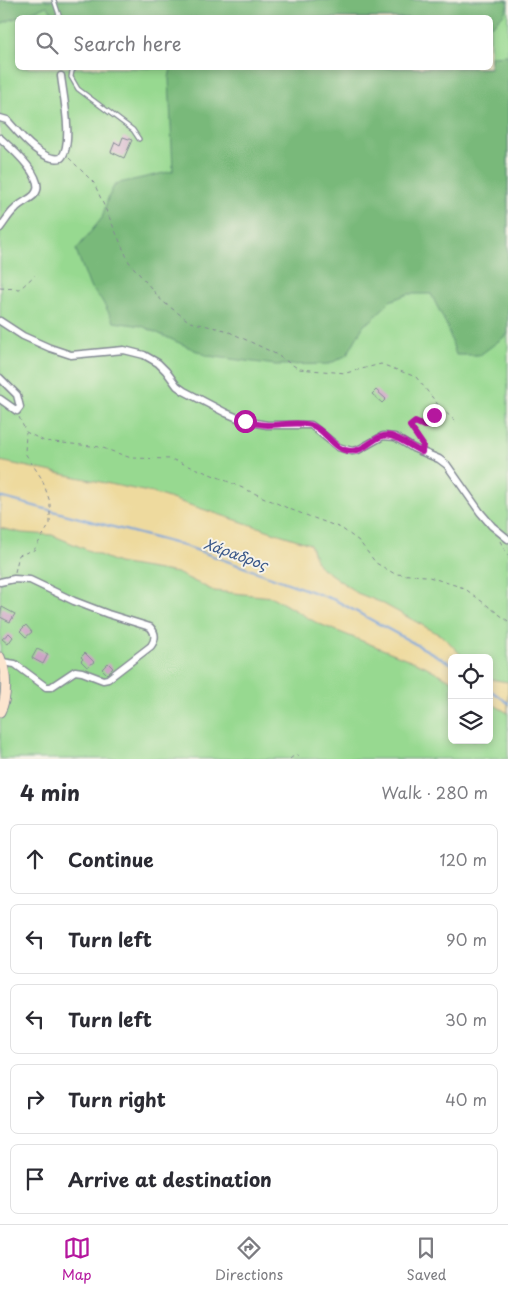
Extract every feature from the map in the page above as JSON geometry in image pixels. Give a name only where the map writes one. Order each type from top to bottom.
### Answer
[{"type":"street","points":[[0,118],[7,120],[39,151],[55,159],[61,158],[64,154],[67,119],[61,76]]},
{"type":"street","points":[[0,138],[20,157],[35,176],[38,186],[34,195],[15,208],[0,228]]},
{"type":"street","points":[[0,321],[23,336],[71,355],[124,350],[144,355],[158,363],[177,386],[184,391],[226,414],[245,421],[267,425],[311,425],[338,447],[352,451],[358,450],[387,435],[395,438],[439,459],[447,465],[480,512],[492,526],[508,539]]},
{"type":"street","points":[[0,378],[20,398],[20,407],[17,411],[0,399]]},
{"type":"street","points":[[0,582],[14,579],[30,580],[74,602],[144,625],[153,630],[155,638],[151,646],[103,680],[82,672],[75,672],[50,687],[46,687],[15,664],[1,660],[5,677],[5,693],[0,712]]},
{"type":"lane","points":[[54,0],[59,15]]},
{"type":"lane","points":[[73,70],[71,77],[78,89],[133,130],[140,140]]},
{"type":"path","points":[[64,154],[94,183],[129,262],[162,301],[190,322],[225,330],[272,352],[299,369],[346,373],[380,364],[416,377],[440,407],[457,423]]},
{"type":"path","points":[[0,288],[20,289],[36,276]]},
{"type":"path","points":[[422,452],[423,445],[410,426],[415,422],[424,426],[430,426],[434,422],[434,415],[430,408],[432,405],[440,407]]},
{"type":"path","points":[[14,579],[19,555],[34,550],[50,524],[50,502],[42,479],[25,453],[26,432],[17,411]]},
{"type":"path","points":[[26,432],[44,441],[100,447],[131,458],[171,459],[220,478],[292,510],[342,528],[359,541],[376,563],[396,574],[426,576],[464,588],[508,621]]},
{"type":"path","points":[[290,759],[296,754],[303,759]]},
{"type":"green space","points":[[0,0],[508,0],[508,759],[0,759]]},
{"type":"green space","points":[[0,0],[508,0],[505,12],[493,24],[493,15],[54,15],[47,6],[24,15],[15,15],[15,18],[0,24]]},
{"type":"green space","points":[[508,55],[508,334],[480,355],[456,355],[447,326],[431,294],[408,294],[390,301],[373,319],[364,325],[347,355],[329,364],[276,365],[208,356],[142,326],[114,322],[101,299],[90,287],[76,250],[102,218],[108,198],[115,184],[173,171],[169,78],[171,70],[493,70],[493,56]]},
{"type":"sand","points":[[0,461],[153,493],[310,544],[318,565],[357,593],[380,602],[444,637],[460,654],[448,654],[448,679],[425,666],[317,623],[272,597],[214,591],[177,573],[118,563],[52,535],[22,533],[0,528]]},
{"type":"sand","points":[[493,680],[508,682],[508,713],[493,704]]},
{"type":"building","points":[[123,137],[132,140],[124,158],[111,152],[115,142],[120,145]]},
{"type":"building","points":[[376,390],[386,399],[382,403],[372,394]]},
{"type":"building","points":[[2,607],[15,614],[10,622],[0,617]]},
{"type":"building","points":[[26,625],[32,632],[26,637],[20,631]]},
{"type":"building","points":[[9,633],[13,637],[8,644],[2,639]]},
{"type":"building","points":[[37,649],[48,654],[43,664],[32,658]]},
{"type":"building","points":[[85,653],[94,662],[87,667],[81,661],[83,659],[81,657]]},
{"type":"building","points":[[108,663],[113,668],[107,674],[102,669]]},
{"type":"waterway","name":"Χάραδρος","points":[[0,497],[185,546],[335,600],[448,662]]},
{"type":"waterway","name":"Χάραδρος","points":[[493,692],[508,703]]},
{"type":"route","points":[[245,421],[267,425],[311,425],[338,447],[345,450],[358,450],[387,435],[422,452],[423,445],[410,426],[415,422],[424,426],[430,426],[434,422],[434,415]]}]
